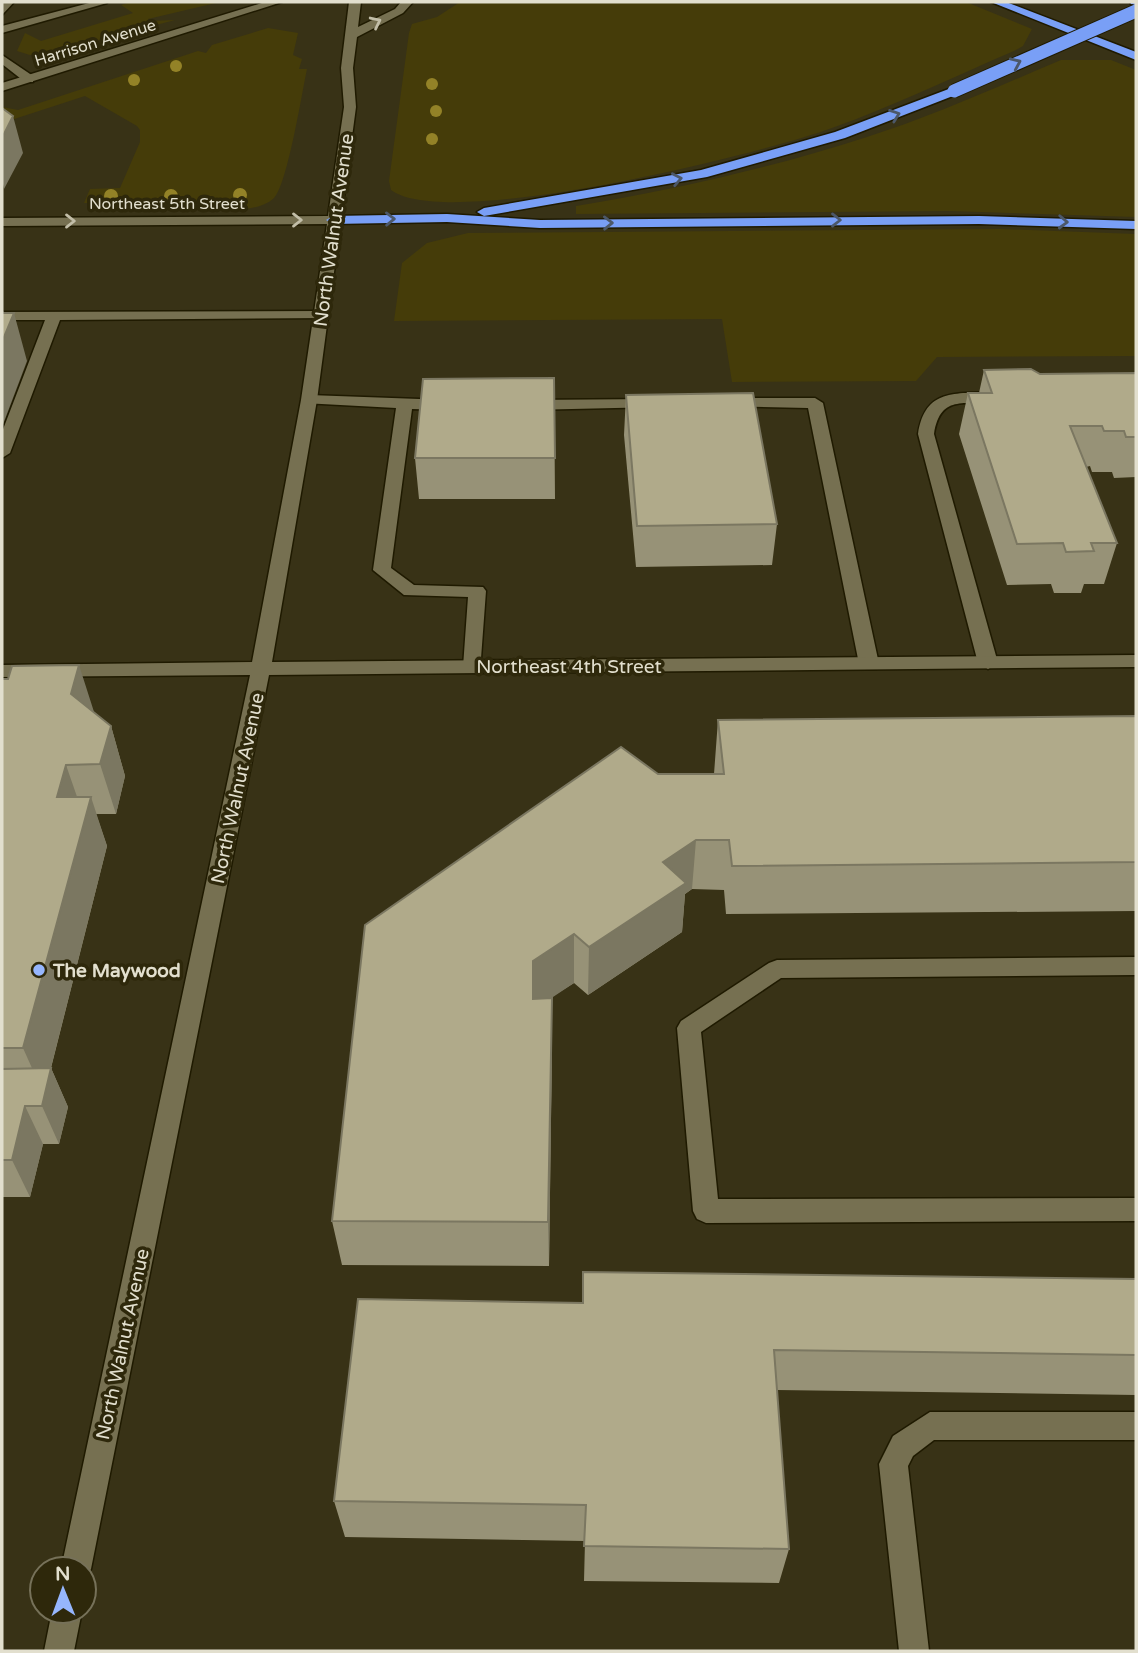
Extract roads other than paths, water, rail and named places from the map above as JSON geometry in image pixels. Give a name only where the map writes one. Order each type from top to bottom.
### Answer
[{"type":"highway","points":[[996,2],[1136,55]]},
{"type":"highway","points":[[447,218],[702,174],[840,135],[954,91],[1136,11]]},
{"type":"highway","points":[[333,220],[447,218],[540,224],[915,219],[1136,225]]},
{"type":"main road","points":[[2,12],[8,2]]},
{"type":"main road","name":"Harrison Avenue","points":[[2,87],[276,2]]},
{"type":"main road","name":"North Walnut Avenue","points":[[79,1555],[261,668],[309,400],[350,107],[347,68],[354,34],[355,2]]},
{"type":"main road","points":[[354,34],[399,11],[407,2]]},
{"type":"main road","points":[[2,30],[101,3]]},
{"type":"main road","points":[[2,59],[29,79]]},
{"type":"main road","name":"Northeast 5th Street","points":[[2,222],[333,220]]},
{"type":"main road","points":[[2,317],[322,315]]},
{"type":"main road","points":[[2,453],[54,316]]},
{"type":"main road","points":[[988,663],[926,434],[929,415],[947,399],[1014,397]]},
{"type":"main road","points":[[309,400],[404,406],[459,405]]},
{"type":"main road","points":[[705,404],[815,403],[869,664]]},
{"type":"main road","points":[[514,405],[664,404]]},
{"type":"main road","points":[[404,406],[382,570],[410,591],[477,591],[473,667]]},
{"type":"main road","name":"Northeast 4th Street","points":[[2,671],[1136,661]]},
{"type":"main road","points":[[1136,966],[777,969],[689,1028],[706,1211],[1136,1210]]},
{"type":"main road","points":[[914,1651],[893,1464],[903,1446],[930,1426],[1136,1426]]},
{"type":"main road","points":[[59,1651],[64,1625]]},
{"type":"place","name":"The Maywood","points":[[39,970]]}]
